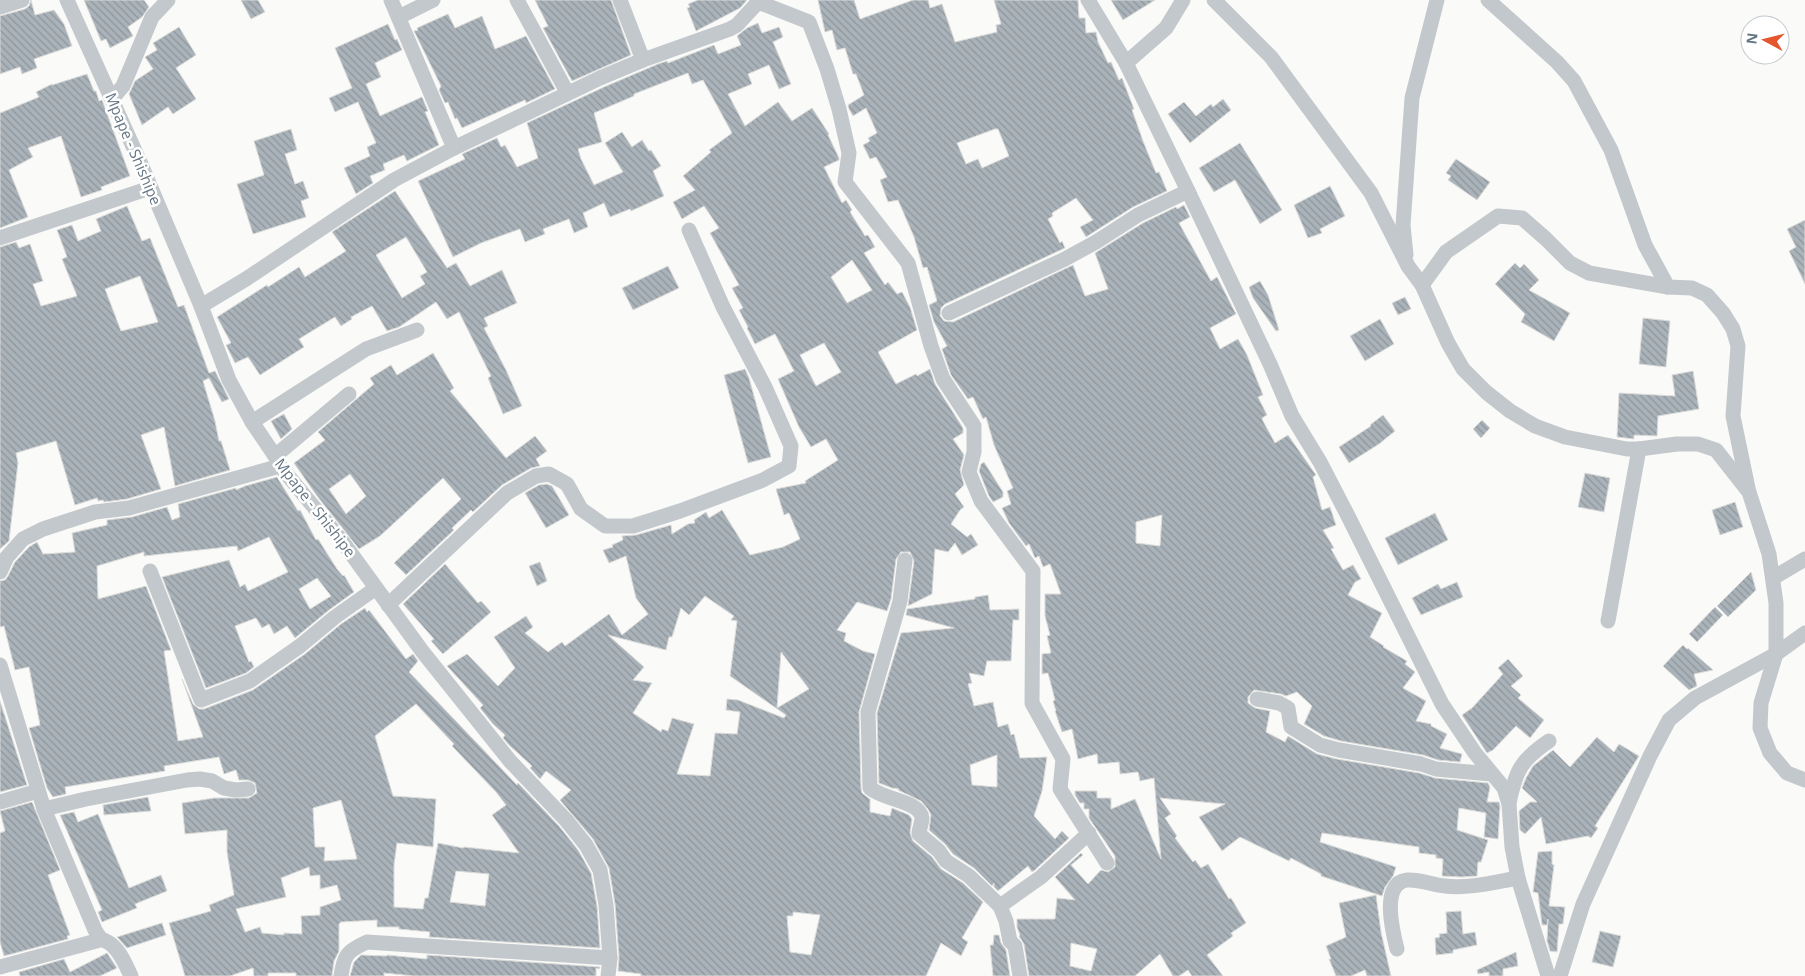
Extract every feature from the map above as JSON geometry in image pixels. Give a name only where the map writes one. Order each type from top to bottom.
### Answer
[{"type":"street","points":[[0,7],[22,0]]},
{"type":"street","name":"Mpape - Shishipe","points":[[67,0],[112,99],[201,306],[229,380],[252,422],[278,461],[342,542],[422,651],[510,761],[566,820],[586,846],[600,870],[606,905],[610,958],[608,976]]},
{"type":"street","points":[[112,99],[123,86],[152,17],[168,0]]},
{"type":"street","points":[[391,0],[454,148]]},
{"type":"street","points":[[399,18],[433,0]]},
{"type":"street","points":[[517,0],[567,92]]},
{"type":"street","points":[[620,0],[643,60]]},
{"type":"street","points":[[1088,0],[1126,62],[1270,364],[1292,416],[1320,462],[1442,704],[1475,753],[1504,788],[1509,804],[1512,847],[1518,878],[1548,976]]},
{"type":"street","points":[[1126,62],[1166,28],[1183,0]]},
{"type":"street","points":[[1214,0],[1271,57],[1371,193],[1408,266],[1422,285],[1448,343],[1463,369],[1486,392],[1510,411],[1535,426],[1565,437],[1627,449],[1698,444],[1716,450],[1749,492]]},
{"type":"street","points":[[1408,266],[1403,225],[1412,98],[1436,0]]},
{"type":"street","points":[[1488,0],[1557,62],[1574,81],[1611,150],[1645,245],[1668,287]]},
{"type":"street","points":[[201,306],[246,279],[394,180],[567,92],[643,60],[730,29],[737,25],[758,1],[809,22],[827,69],[839,109],[848,153],[845,182],[908,263],[931,346],[943,379],[974,426],[974,452],[969,472],[981,501],[1033,570],[1032,703],[1063,759],[1060,789],[1107,864]]},
{"type":"street","points":[[0,238],[150,188]]},
{"type":"street","points":[[949,313],[1063,260],[1096,242],[1138,215],[1188,191]]},
{"type":"street","points":[[1422,285],[1446,252],[1498,216],[1522,218],[1570,263],[1589,273],[1668,287],[1692,288],[1707,295],[1723,313],[1732,329],[1738,346],[1733,416],[1749,492],[1770,554],[1776,602],[1776,654],[1761,703],[1760,728],[1770,753],[1787,773],[1805,780]]},
{"type":"street","points":[[388,605],[507,493],[536,476],[549,474],[567,484],[580,509],[606,526],[633,526],[680,512],[763,480],[788,466],[791,446],[765,388],[722,307],[689,230]]},
{"type":"street","points":[[252,422],[366,349],[417,330]]},
{"type":"street","points":[[0,572],[7,557],[22,539],[43,529],[95,512],[130,508],[278,461],[349,394]]},
{"type":"street","points":[[1608,621],[1639,449]]},
{"type":"street","points":[[905,560],[900,601],[868,712],[870,788],[889,799],[916,807],[920,812],[922,821],[919,834],[939,851],[946,861],[969,876],[1000,906],[1006,920],[1010,941],[1016,946],[1020,976]]},
{"type":"street","points":[[1773,578],[1804,561]]},
{"type":"street","points":[[150,571],[201,700],[257,676],[376,588]]},
{"type":"street","points":[[1560,976],[1583,904],[1650,756],[1669,720],[1695,698],[1776,654],[1805,633]]},
{"type":"street","points":[[1,670],[44,809],[100,940]]},
{"type":"street","points":[[1257,699],[1279,703],[1288,708],[1291,726],[1320,745],[1421,764],[1436,769],[1491,774]]},
{"type":"street","points":[[1509,804],[1514,777],[1522,764],[1533,752],[1549,741]]},
{"type":"street","points":[[44,809],[187,780],[200,779],[212,781],[224,788],[248,789]]},
{"type":"street","points":[[0,802],[38,791]]},
{"type":"street","points":[[1000,906],[1041,877],[1089,833]]},
{"type":"street","points":[[1397,949],[1390,915],[1391,895],[1397,884],[1404,880],[1414,880],[1446,886],[1459,886],[1518,878]]},
{"type":"street","points":[[0,967],[100,940],[112,945],[125,963],[131,976]]},
{"type":"street","points":[[341,976],[345,957],[354,949],[367,942],[610,958]]},
{"type":"building","points":[[31,0],[35,15],[54,10],[64,24],[72,46],[34,59],[37,68],[22,74],[20,67],[0,74],[0,16],[25,9],[29,6]]},
{"type":"building","points":[[84,0],[144,0],[149,7],[142,17],[128,27],[133,36],[110,48],[106,39],[101,41]]},
{"type":"building","points":[[241,0],[258,0],[265,12],[251,19]]},
{"type":"building","points":[[535,0],[611,0],[631,55],[572,81],[543,28],[548,26]]},
{"type":"building","points":[[698,0],[747,0],[740,8],[696,31],[687,8],[690,7],[688,4]]},
{"type":"building","points":[[818,0],[854,0],[860,19],[913,0],[928,0],[930,8],[942,4],[955,42],[997,32],[996,25],[1001,24],[994,0],[1078,0],[1079,18],[1085,18],[1086,33],[1096,32],[1098,42],[1108,63],[1111,62],[1119,80],[1122,78],[1134,109],[1132,110],[1143,141],[1156,173],[1159,172],[1167,191],[1133,207],[1086,237],[1080,227],[1093,220],[1076,198],[1052,213],[1053,216],[1048,219],[1060,243],[1062,241],[1065,248],[945,304],[941,308],[940,316],[944,321],[953,322],[1073,265],[1085,296],[1108,289],[1095,253],[1143,223],[1184,205],[1190,217],[1179,223],[1211,281],[1217,277],[1236,314],[1210,328],[1220,349],[1238,339],[1247,355],[1263,395],[1258,397],[1267,415],[1262,418],[1263,421],[1275,443],[1288,435],[1316,475],[1313,477],[1322,510],[1330,507],[1336,525],[1323,530],[1334,548],[1331,549],[1343,570],[1353,565],[1361,579],[1355,582],[1348,595],[1382,613],[1370,637],[1407,661],[1405,664],[1415,672],[1403,688],[1426,701],[1416,721],[1431,724],[1431,726],[1447,734],[1440,748],[1462,754],[1460,762],[1438,760],[1423,755],[1341,741],[1324,736],[1304,724],[1312,706],[1297,692],[1286,696],[1254,690],[1248,697],[1248,703],[1255,708],[1270,711],[1266,732],[1285,742],[1288,736],[1317,754],[1419,773],[1435,778],[1488,783],[1490,787],[1487,802],[1499,802],[1500,806],[1498,839],[1484,837],[1486,813],[1459,808],[1457,830],[1488,840],[1481,862],[1478,862],[1477,876],[1442,876],[1443,859],[1436,858],[1436,855],[1419,853],[1419,847],[1322,833],[1320,842],[1396,867],[1382,896],[1321,876],[1321,874],[1291,858],[1289,861],[1240,837],[1222,851],[1199,817],[1225,804],[1160,798],[1171,814],[1165,818],[1177,836],[1175,838],[1193,862],[1195,860],[1201,868],[1208,864],[1246,923],[1231,933],[1233,936],[1207,955],[1223,976],[1192,976],[1188,970],[1179,976],[1173,976],[1160,954],[1135,976],[1029,976],[1024,944],[1019,936],[1017,919],[1055,919],[1057,898],[1075,900],[1055,877],[1081,853],[1083,855],[1071,865],[1088,884],[1101,870],[1108,872],[1115,867],[1115,856],[1089,818],[1089,809],[1084,809],[1084,803],[1080,803],[1075,795],[1075,791],[1097,791],[1097,798],[1111,798],[1111,809],[1135,799],[1161,859],[1154,778],[1140,781],[1138,772],[1120,774],[1119,762],[1098,764],[1097,754],[1078,759],[1072,729],[1062,732],[1055,711],[1053,701],[1055,700],[1048,673],[1042,674],[1042,654],[1051,653],[1047,636],[1050,635],[1045,616],[1045,594],[1061,594],[1050,564],[1043,567],[1039,556],[1035,558],[1029,544],[1026,546],[1009,523],[1002,508],[1011,504],[1007,491],[1013,488],[994,445],[986,417],[983,419],[973,397],[968,399],[951,375],[942,349],[947,346],[934,322],[929,305],[937,301],[927,267],[923,268],[914,237],[898,200],[888,202],[880,180],[887,177],[876,157],[870,159],[863,145],[870,141],[868,138],[877,133],[866,108],[853,116],[849,109],[848,105],[864,95],[856,74],[853,74],[845,48],[837,50],[832,30],[825,32]],"holes":[[[998,129],[1009,156],[982,168],[978,159],[966,164],[957,143]],[[1162,515],[1160,546],[1136,543],[1136,522]],[[1071,943],[1097,949],[1091,971],[1070,966]]]},
{"type":"building","points":[[1111,0],[1155,0],[1123,20]]},
{"type":"building","points":[[448,14],[455,28],[482,16],[495,49],[526,36],[555,89],[526,103],[525,100],[462,128],[457,118],[455,119],[448,102],[445,103],[439,90],[441,86],[414,31]]},
{"type":"building","points":[[758,23],[762,33],[779,27],[783,37],[773,42],[791,84],[779,89],[769,65],[748,74],[752,84],[728,94],[745,126],[778,102],[792,121],[812,108],[829,134],[839,158],[839,160],[824,167],[842,203],[846,200],[852,210],[850,212],[865,236],[868,235],[875,247],[864,253],[885,285],[888,282],[897,294],[902,292],[910,307],[917,330],[878,352],[896,384],[930,369],[935,384],[963,428],[963,433],[953,439],[964,455],[960,470],[964,485],[955,494],[964,507],[951,524],[967,537],[971,534],[978,545],[962,555],[955,543],[948,552],[935,549],[932,594],[908,606],[914,561],[910,552],[901,552],[896,559],[891,599],[887,611],[857,602],[837,630],[846,633],[844,641],[863,651],[875,654],[859,712],[861,788],[862,793],[870,799],[870,812],[890,816],[892,808],[909,815],[912,819],[910,833],[913,841],[932,857],[941,869],[963,883],[983,902],[962,938],[968,942],[961,956],[941,943],[926,976],[641,976],[641,974],[618,971],[619,957],[615,904],[609,868],[593,839],[560,800],[571,790],[546,771],[540,779],[530,768],[532,766],[503,738],[505,735],[480,708],[483,705],[447,666],[467,654],[498,686],[515,668],[494,637],[526,616],[533,627],[525,633],[548,652],[562,642],[565,646],[609,614],[622,635],[648,614],[636,598],[626,556],[609,563],[603,550],[613,547],[612,545],[623,540],[622,536],[636,535],[671,525],[672,534],[688,524],[695,523],[694,520],[706,512],[709,518],[722,510],[750,555],[783,547],[800,539],[789,513],[784,515],[776,489],[806,483],[805,481],[838,460],[826,439],[811,447],[799,427],[778,379],[794,371],[775,334],[755,344],[739,310],[743,308],[732,288],[739,285],[710,233],[719,228],[704,206],[682,219],[673,202],[695,190],[683,176],[711,152],[709,150],[732,133],[703,80],[692,84],[688,73],[634,94],[634,96],[594,113],[602,142],[578,149],[594,185],[623,172],[605,143],[622,132],[632,147],[642,140],[649,151],[651,150],[661,166],[653,171],[664,196],[631,211],[630,209],[610,217],[604,203],[583,213],[588,227],[574,233],[569,219],[543,229],[545,234],[525,242],[520,229],[481,243],[453,257],[418,181],[465,159],[462,154],[497,138],[501,147],[505,145],[517,167],[538,158],[527,123],[658,64],[667,61],[668,63],[714,45],[718,54],[741,45],[737,36],[747,28]],"holes":[[[852,260],[872,290],[847,303],[831,277]],[[824,343],[841,372],[816,386],[800,355]],[[705,596],[734,616],[731,620],[737,621],[730,676],[786,715],[784,718],[738,700],[727,699],[726,710],[740,712],[737,734],[715,733],[710,776],[677,774],[694,724],[672,718],[668,731],[662,729],[661,732],[633,713],[652,683],[633,680],[644,667],[608,635],[666,650],[669,637],[672,637],[681,608],[689,615]],[[781,652],[809,689],[777,708]],[[793,912],[820,915],[811,955],[790,952],[787,916],[793,916]]]},
{"type":"building","points":[[388,24],[402,50],[375,63],[381,77],[366,84],[380,116],[422,97],[428,111],[425,112],[439,145],[407,161],[404,155],[383,164],[385,170],[370,176],[373,183],[356,194],[344,168],[370,156],[367,147],[376,143],[358,102],[335,112],[329,98],[352,88],[335,48]]},
{"type":"building","points":[[179,27],[196,55],[176,68],[196,99],[173,114],[168,107],[142,125],[129,94],[135,81],[153,69],[145,57],[157,50],[153,43]]},
{"type":"building","points":[[87,74],[99,101],[102,100],[130,176],[101,187],[102,190],[81,197],[61,136],[28,148],[33,157],[9,170],[28,217],[0,228],[0,113],[39,97],[36,92],[52,84]]},
{"type":"building","points":[[1223,99],[1231,110],[1190,143],[1168,114],[1184,102],[1196,116],[1211,104],[1213,107]]},
{"type":"building","points":[[291,129],[297,150],[285,154],[295,184],[303,181],[309,198],[301,201],[306,217],[253,234],[237,184],[264,175],[254,141]]},
{"type":"building","points":[[1240,143],[1282,210],[1260,224],[1235,180],[1214,192],[1199,168]]},
{"type":"building","points":[[1456,159],[1490,182],[1477,200],[1448,180],[1451,176],[1446,173]]},
{"type":"building","points":[[1330,186],[1345,216],[1320,229],[1322,233],[1308,238],[1294,205]]},
{"type":"building","points":[[395,191],[447,268],[456,263],[470,286],[502,270],[517,303],[484,318],[488,326],[484,328],[522,406],[503,414],[488,378],[491,376],[459,312],[447,319],[436,302],[399,327],[387,331],[372,306],[351,317],[352,319],[341,326],[335,317],[299,339],[304,347],[260,375],[248,357],[235,363],[226,345],[231,343],[217,317],[299,267],[305,277],[346,251],[332,232]],"holes":[[[406,237],[427,272],[420,276],[425,284],[402,298],[376,255]]]},
{"type":"building","points":[[127,206],[142,241],[150,238],[178,307],[184,305],[209,373],[215,371],[229,399],[222,402],[209,378],[203,381],[219,441],[221,441],[230,470],[175,486],[164,427],[141,435],[161,489],[127,499],[104,502],[103,500],[98,501],[97,498],[75,505],[56,441],[16,453],[18,463],[9,541],[0,549],[0,247],[16,242],[19,248],[30,244],[43,281],[33,284],[41,306],[77,296],[62,259],[67,257],[57,230],[72,225],[78,241],[101,231],[96,219]],"holes":[[[140,276],[158,322],[121,331],[105,289]]]},
{"type":"building","points":[[1805,220],[1805,284],[1789,251],[1796,247],[1787,229]]},
{"type":"building","points":[[1515,263],[1520,268],[1524,264],[1539,280],[1529,290],[1570,313],[1554,341],[1521,322],[1525,314],[1495,284]]},
{"type":"building","points":[[668,266],[679,288],[633,310],[622,288]]},
{"type":"building","points":[[1260,281],[1268,295],[1279,330],[1276,331],[1253,298],[1249,287]]},
{"type":"building","points":[[1405,297],[1411,309],[1398,315],[1392,303]]},
{"type":"building","points":[[1643,318],[1670,321],[1666,367],[1639,364]]},
{"type":"building","points":[[1380,319],[1394,344],[1365,361],[1350,336]]},
{"type":"building","points":[[433,353],[454,388],[450,391],[506,458],[535,436],[547,451],[536,459],[540,466],[531,468],[502,485],[473,512],[471,510],[452,528],[454,530],[406,575],[394,563],[461,499],[443,478],[380,536],[359,549],[317,496],[294,463],[325,440],[318,432],[374,384],[370,378],[391,365],[397,375]],"holes":[[[350,474],[366,496],[346,514],[329,489]]]},
{"type":"building","points":[[745,369],[771,457],[748,463],[724,375]]},
{"type":"building","points":[[1693,371],[1699,409],[1658,416],[1657,436],[1634,435],[1634,439],[1617,437],[1619,393],[1675,396],[1672,375]]},
{"type":"building","points":[[284,414],[292,429],[281,439],[271,421]]},
{"type":"building","points":[[1383,415],[1395,431],[1379,444],[1349,463],[1339,447],[1371,426]]},
{"type":"building","points":[[1482,420],[1490,428],[1481,438],[1473,429]]},
{"type":"building","points":[[984,462],[1003,492],[1003,497],[993,502],[979,471],[981,464]]},
{"type":"building","points":[[1585,473],[1610,478],[1604,512],[1578,507]]},
{"type":"building","points":[[277,477],[298,511],[300,510],[316,540],[318,539],[354,592],[295,638],[287,626],[274,634],[269,624],[262,628],[256,618],[235,626],[249,662],[251,661],[254,667],[246,673],[206,688],[162,577],[229,560],[240,587],[245,584],[248,591],[288,572],[269,537],[238,551],[237,546],[144,556],[144,552],[97,566],[98,599],[146,586],[171,650],[164,651],[178,741],[203,737],[182,679],[193,704],[199,709],[204,709],[253,690],[305,654],[341,624],[365,608],[367,612],[369,610],[406,659],[413,654],[418,661],[409,672],[559,826],[578,850],[591,873],[597,906],[600,948],[429,937],[430,932],[399,929],[399,927],[377,927],[377,920],[341,922],[339,924],[339,951],[334,961],[332,976],[296,976],[296,973],[268,973],[268,976],[254,976],[253,968],[230,976],[185,976],[169,923],[211,911],[209,905],[234,895],[227,852],[227,830],[185,834],[182,803],[214,798],[249,798],[257,793],[255,783],[248,780],[239,780],[236,770],[224,774],[219,757],[164,766],[165,771],[65,787],[66,794],[53,797],[47,788],[29,728],[40,725],[29,667],[15,670],[4,626],[0,627],[0,581],[5,580],[15,562],[29,547],[37,542],[43,554],[75,552],[72,533],[107,525],[107,520],[132,517],[167,507],[172,520],[180,517],[178,504],[236,488],[236,490]],"holes":[[[317,578],[331,596],[310,609],[299,589]],[[416,704],[454,744],[452,746],[506,805],[492,815],[519,853],[463,848],[438,843],[428,898],[425,898],[423,909],[394,907],[394,865],[397,843],[433,847],[436,799],[393,796],[375,736]],[[341,800],[357,859],[324,861],[325,847],[315,847],[313,808]],[[309,867],[310,876],[320,875],[320,889],[337,885],[341,900],[320,907],[320,915],[301,916],[302,934],[262,933],[260,927],[245,932],[236,909],[286,897],[281,878]],[[456,871],[489,874],[485,906],[450,902]]]},
{"type":"building","points":[[547,484],[552,486],[569,515],[546,528],[525,493],[539,485]]},
{"type":"building","points":[[1735,502],[1743,527],[1720,535],[1712,510]]},
{"type":"building","points":[[1435,513],[1448,540],[1398,565],[1385,538]]},
{"type":"building","points":[[540,562],[547,581],[537,586],[529,566]]},
{"type":"building","points":[[445,564],[478,603],[481,601],[491,612],[443,654],[431,641],[434,639],[403,604]]},
{"type":"building","points":[[1751,572],[1756,590],[1728,617],[1717,606]]},
{"type":"building","points":[[1457,582],[1463,597],[1421,615],[1412,598],[1438,584],[1441,589]]},
{"type":"building","points":[[988,595],[990,610],[1019,609],[1019,620],[1013,620],[1011,661],[987,661],[984,676],[969,673],[972,683],[968,684],[974,706],[993,702],[998,727],[1008,724],[1011,735],[1014,734],[1020,758],[1047,757],[1042,791],[1034,816],[1055,839],[1062,831],[1069,838],[1035,870],[1032,872],[1028,866],[998,891],[994,887],[994,883],[992,886],[974,868],[953,854],[929,830],[931,815],[921,801],[899,789],[879,783],[877,713],[901,633],[954,628],[906,615],[907,609],[975,599],[975,597]],"holes":[[[997,755],[997,787],[972,785],[970,765]]]},
{"type":"building","points":[[1715,607],[1723,615],[1697,642],[1689,634]]},
{"type":"building","points":[[1683,645],[1713,670],[1694,674],[1697,686],[1689,690],[1663,666]]},
{"type":"building","points":[[1508,659],[1523,676],[1511,686],[1521,695],[1518,698],[1544,720],[1530,738],[1516,726],[1493,750],[1487,753],[1462,715],[1472,708],[1503,674],[1498,668]]},
{"type":"building","points":[[0,701],[27,785],[0,792]]},
{"type":"building","points":[[1597,737],[1614,752],[1619,744],[1639,756],[1595,826],[1598,828],[1591,838],[1588,836],[1546,844],[1541,817],[1525,834],[1520,830],[1519,811],[1530,802],[1537,802],[1522,788],[1533,766],[1553,750],[1570,767]]},
{"type":"building","points":[[148,797],[151,811],[104,815],[103,805]]},
{"type":"building","points":[[32,802],[60,870],[48,875],[70,935],[67,936],[68,939],[4,956],[0,942],[0,833],[5,831],[0,811]]},
{"type":"building","points":[[74,812],[78,822],[98,814],[129,888],[161,875],[167,891],[135,904],[137,908],[102,922],[98,912],[102,910],[60,815]]},
{"type":"building","points":[[1552,851],[1552,864],[1554,865],[1549,906],[1565,907],[1563,924],[1559,924],[1557,952],[1550,951],[1547,941],[1548,919],[1547,925],[1542,925],[1538,893],[1533,892],[1538,852]]},
{"type":"building","points":[[1376,895],[1381,932],[1391,976],[1367,976],[1365,970],[1351,976],[1336,976],[1326,946],[1346,937],[1339,903]]},
{"type":"building","points":[[1461,911],[1463,934],[1475,932],[1477,945],[1453,950],[1453,953],[1436,955],[1435,938],[1440,937],[1439,934],[1447,933],[1446,912]]},
{"type":"building","points":[[162,923],[166,935],[127,948],[117,937]]},
{"type":"building","points":[[1600,931],[1621,936],[1613,967],[1592,962]]},
{"type":"building","points":[[994,935],[999,935],[1001,943],[1006,950],[1010,976],[993,976],[990,945],[993,945]]},
{"type":"building","points":[[1516,952],[1518,966],[1503,969],[1503,976],[1489,976],[1489,972],[1478,974],[1477,970]]},
{"type":"building","points":[[107,953],[117,968],[100,976],[20,976],[19,972],[64,959],[70,972]]},
{"type":"building","points":[[361,955],[387,955],[427,959],[427,955],[600,967],[599,969],[596,968],[596,976],[414,976],[384,973],[384,976],[350,976],[354,962]]}]
